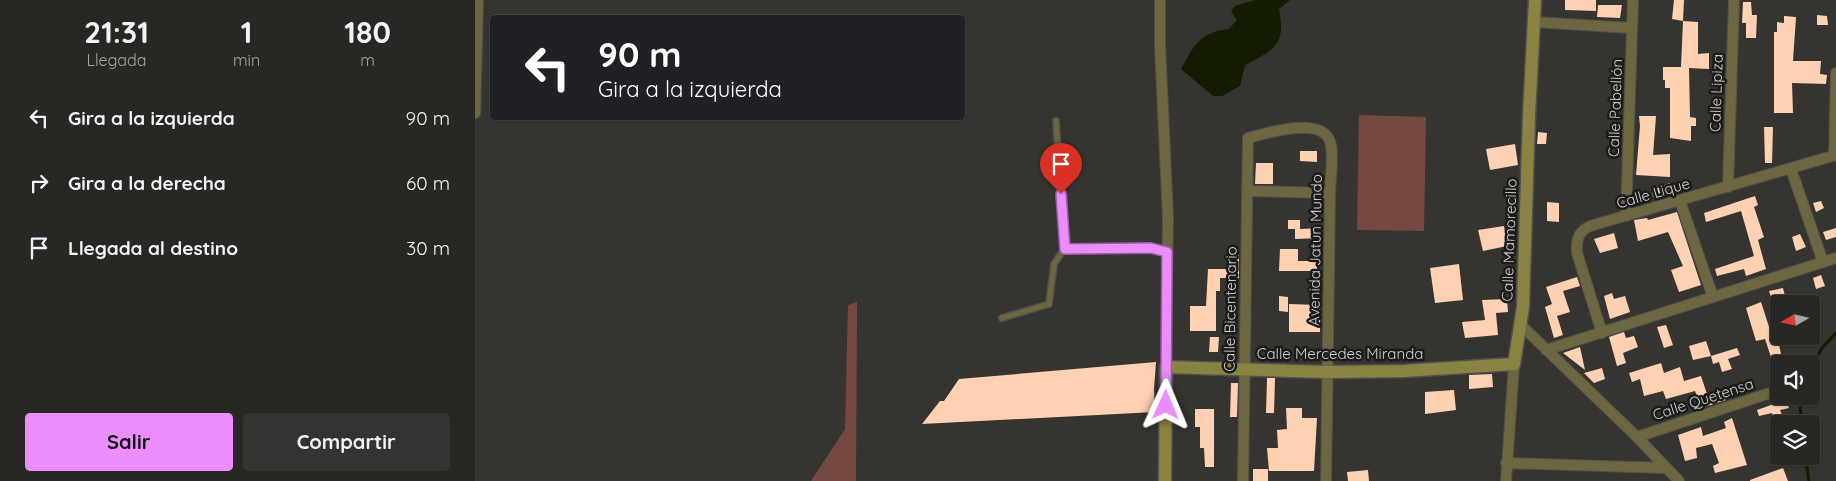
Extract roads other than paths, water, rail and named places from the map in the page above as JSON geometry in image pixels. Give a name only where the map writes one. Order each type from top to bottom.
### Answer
[{"type":"street","points":[[475,113],[478,0]]},
{"type":"street","points":[[1160,0],[1160,46],[1168,217],[1165,481]]},
{"type":"street","name":"Calle Mamorecillo","points":[[1505,481],[1514,364],[1523,307],[1535,0]]},
{"type":"street","name":"Calle Pabellón","points":[[1626,216],[1633,0]]},
{"type":"street","name":"Calle Lipiza","points":[[1728,187],[1734,0]]},
{"type":"street","points":[[1534,22],[1632,28]]},
{"type":"street","points":[[1835,156],[1836,73]]},
{"type":"street","name":"Calle Bicentenario","points":[[1243,481],[1248,138],[1278,130],[1303,128],[1324,132],[1330,140]]},
{"type":"street","name":"Avenida Jatun Mundo","points":[[1326,481],[1329,193],[1332,151],[1330,140]]},
{"type":"street","name":"Calle Lique","points":[[1603,332],[1577,253],[1576,244],[1578,236],[1583,230],[1590,226],[1835,156]]},
{"type":"street","points":[[1791,168],[1823,262]]},
{"type":"street","points":[[1247,191],[1329,193]]},
{"type":"street","points":[[1680,201],[1713,297]]},
{"type":"street","points":[[1546,350],[1836,258]]},
{"type":"street","points":[[1521,325],[1637,436],[1679,481]]},
{"type":"street","name":"Calle Mercedes Miranda","points":[[1166,367],[1328,372],[1403,371],[1514,364]]},
{"type":"street","name":"Calle Quetensa","points":[[1637,436],[1770,393]]},
{"type":"street","points":[[1506,462],[1666,468]]},
{"type":"lane","points":[[1002,318],[1049,304],[1055,264],[1065,249],[1057,121]]},
{"type":"lane","points":[[1065,249],[1151,248],[1167,252]]},
{"type":"waterway","points":[[1818,355],[1836,333]]},
{"type":"waterway","points":[[1800,405],[1801,415]]},
{"type":"waterway","points":[[1806,465],[1809,481]]}]
